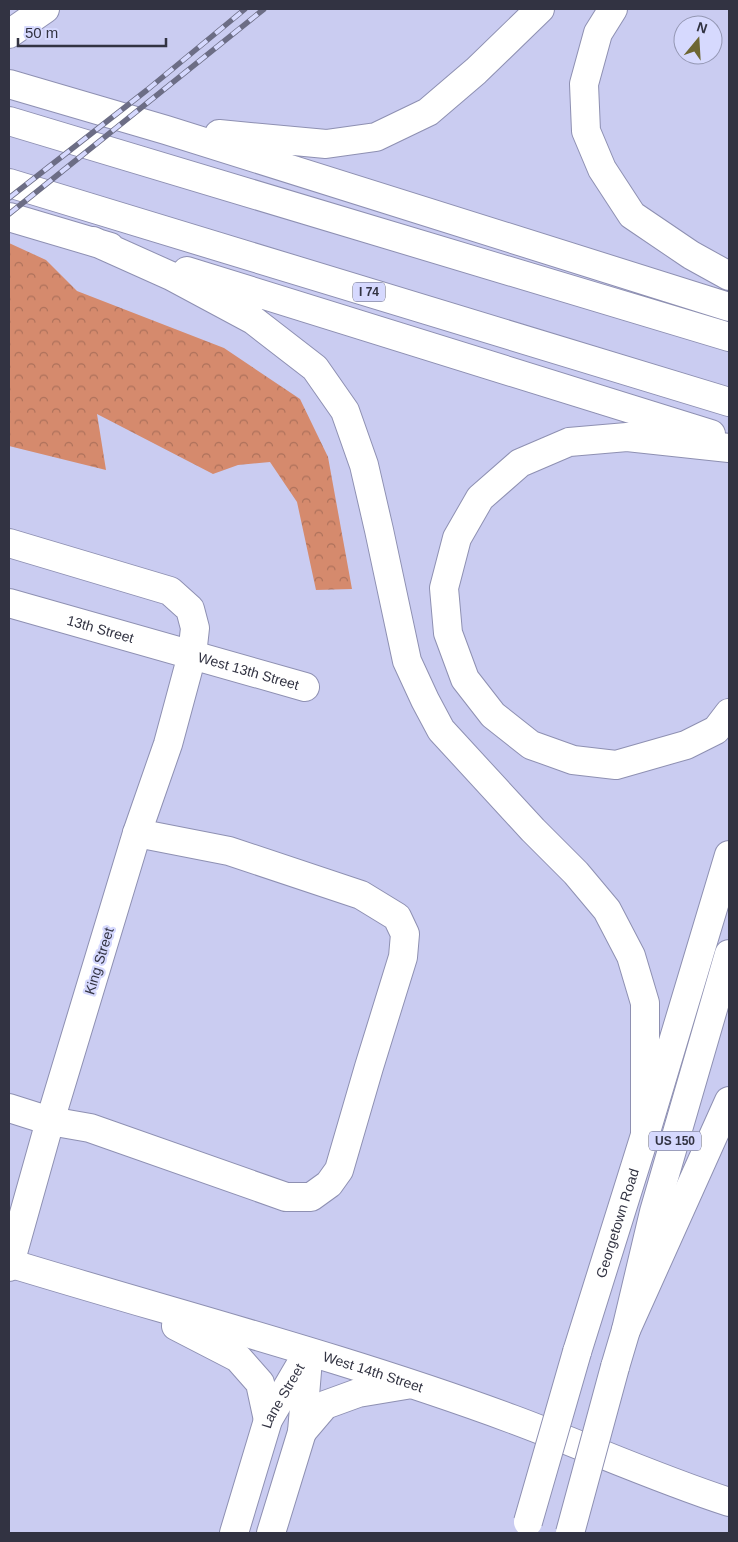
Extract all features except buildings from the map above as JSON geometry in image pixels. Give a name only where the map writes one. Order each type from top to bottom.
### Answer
[{"type":"main road","points":[[13,31],[45,9]]},
{"type":"main road","points":[[166,130],[326,144],[376,137],[428,112],[476,72],[540,9]]},
{"type":"main road","points":[[613,9],[598,33],[584,84],[586,131],[602,169],[632,215],[692,255],[729,276]]},
{"type":"main road","points":[[9,84],[166,130],[729,306]]},
{"type":"main road","points":[[9,121],[729,337]]},
{"type":"main road","name":"I 74","points":[[9,183],[729,402]]},
{"type":"main road","points":[[9,217],[93,241],[729,440]]},
{"type":"main road","points":[[93,241],[171,276],[252,320],[315,368],[345,411],[364,466],[407,661],[425,700],[441,730],[576,873],[607,910],[631,956],[645,1003],[645,1135]]},
{"type":"main road","points":[[729,448],[627,437],[569,442],[520,463],[480,498],[456,538],[444,588],[448,633],[465,680],[493,715],[530,745],[573,760],[616,764],[686,745],[716,730],[729,713]]},
{"type":"main road","name":"King Street","points":[[9,543],[170,590],[190,609],[195,628],[192,655],[168,744],[137,833],[50,1121],[9,1265]]},
{"type":"main road","name":"13th Street","points":[[9,603],[192,655]]},
{"type":"main road","name":"West 13th Street","points":[[192,655],[305,687]]},
{"type":"main road","points":[[9,1108],[50,1121],[90,1128],[286,1197],[311,1197],[329,1184],[340,1170],[402,958],[405,934],[398,917],[361,895],[229,850],[137,833]]},
{"type":"main road","name":"Georgetown Road","points":[[527,1527],[577,1352],[645,1135],[729,855]]},
{"type":"main road","name":"US 150","points":[[570,1533],[626,1330],[654,1212],[729,954]]},
{"type":"main road","points":[[626,1330],[729,1100]]},
{"type":"main road","name":"West 14th Street","points":[[9,1265],[308,1352],[411,1385],[512,1419],[687,1488],[729,1502]]},
{"type":"main road","points":[[117,1296],[238,1358],[260,1383],[268,1420]]},
{"type":"main road","name":"Lane Street","points":[[234,1533],[268,1420],[308,1352]]},
{"type":"main road","name":"Lane Street","points":[[271,1533],[302,1432],[308,1352]]},
{"type":"main road","points":[[302,1432],[325,1404],[358,1393],[411,1385]]},
{"type":"green space","points":[[9,243],[46,260],[77,291],[224,348],[300,399],[328,457],[352,589],[316,590],[297,502],[270,462],[238,465],[213,474],[97,414],[106,470],[9,446]]},
{"type":"railway","points":[[9,198],[147,90],[245,9]]},
{"type":"railway","points":[[9,214],[264,9]]}]
